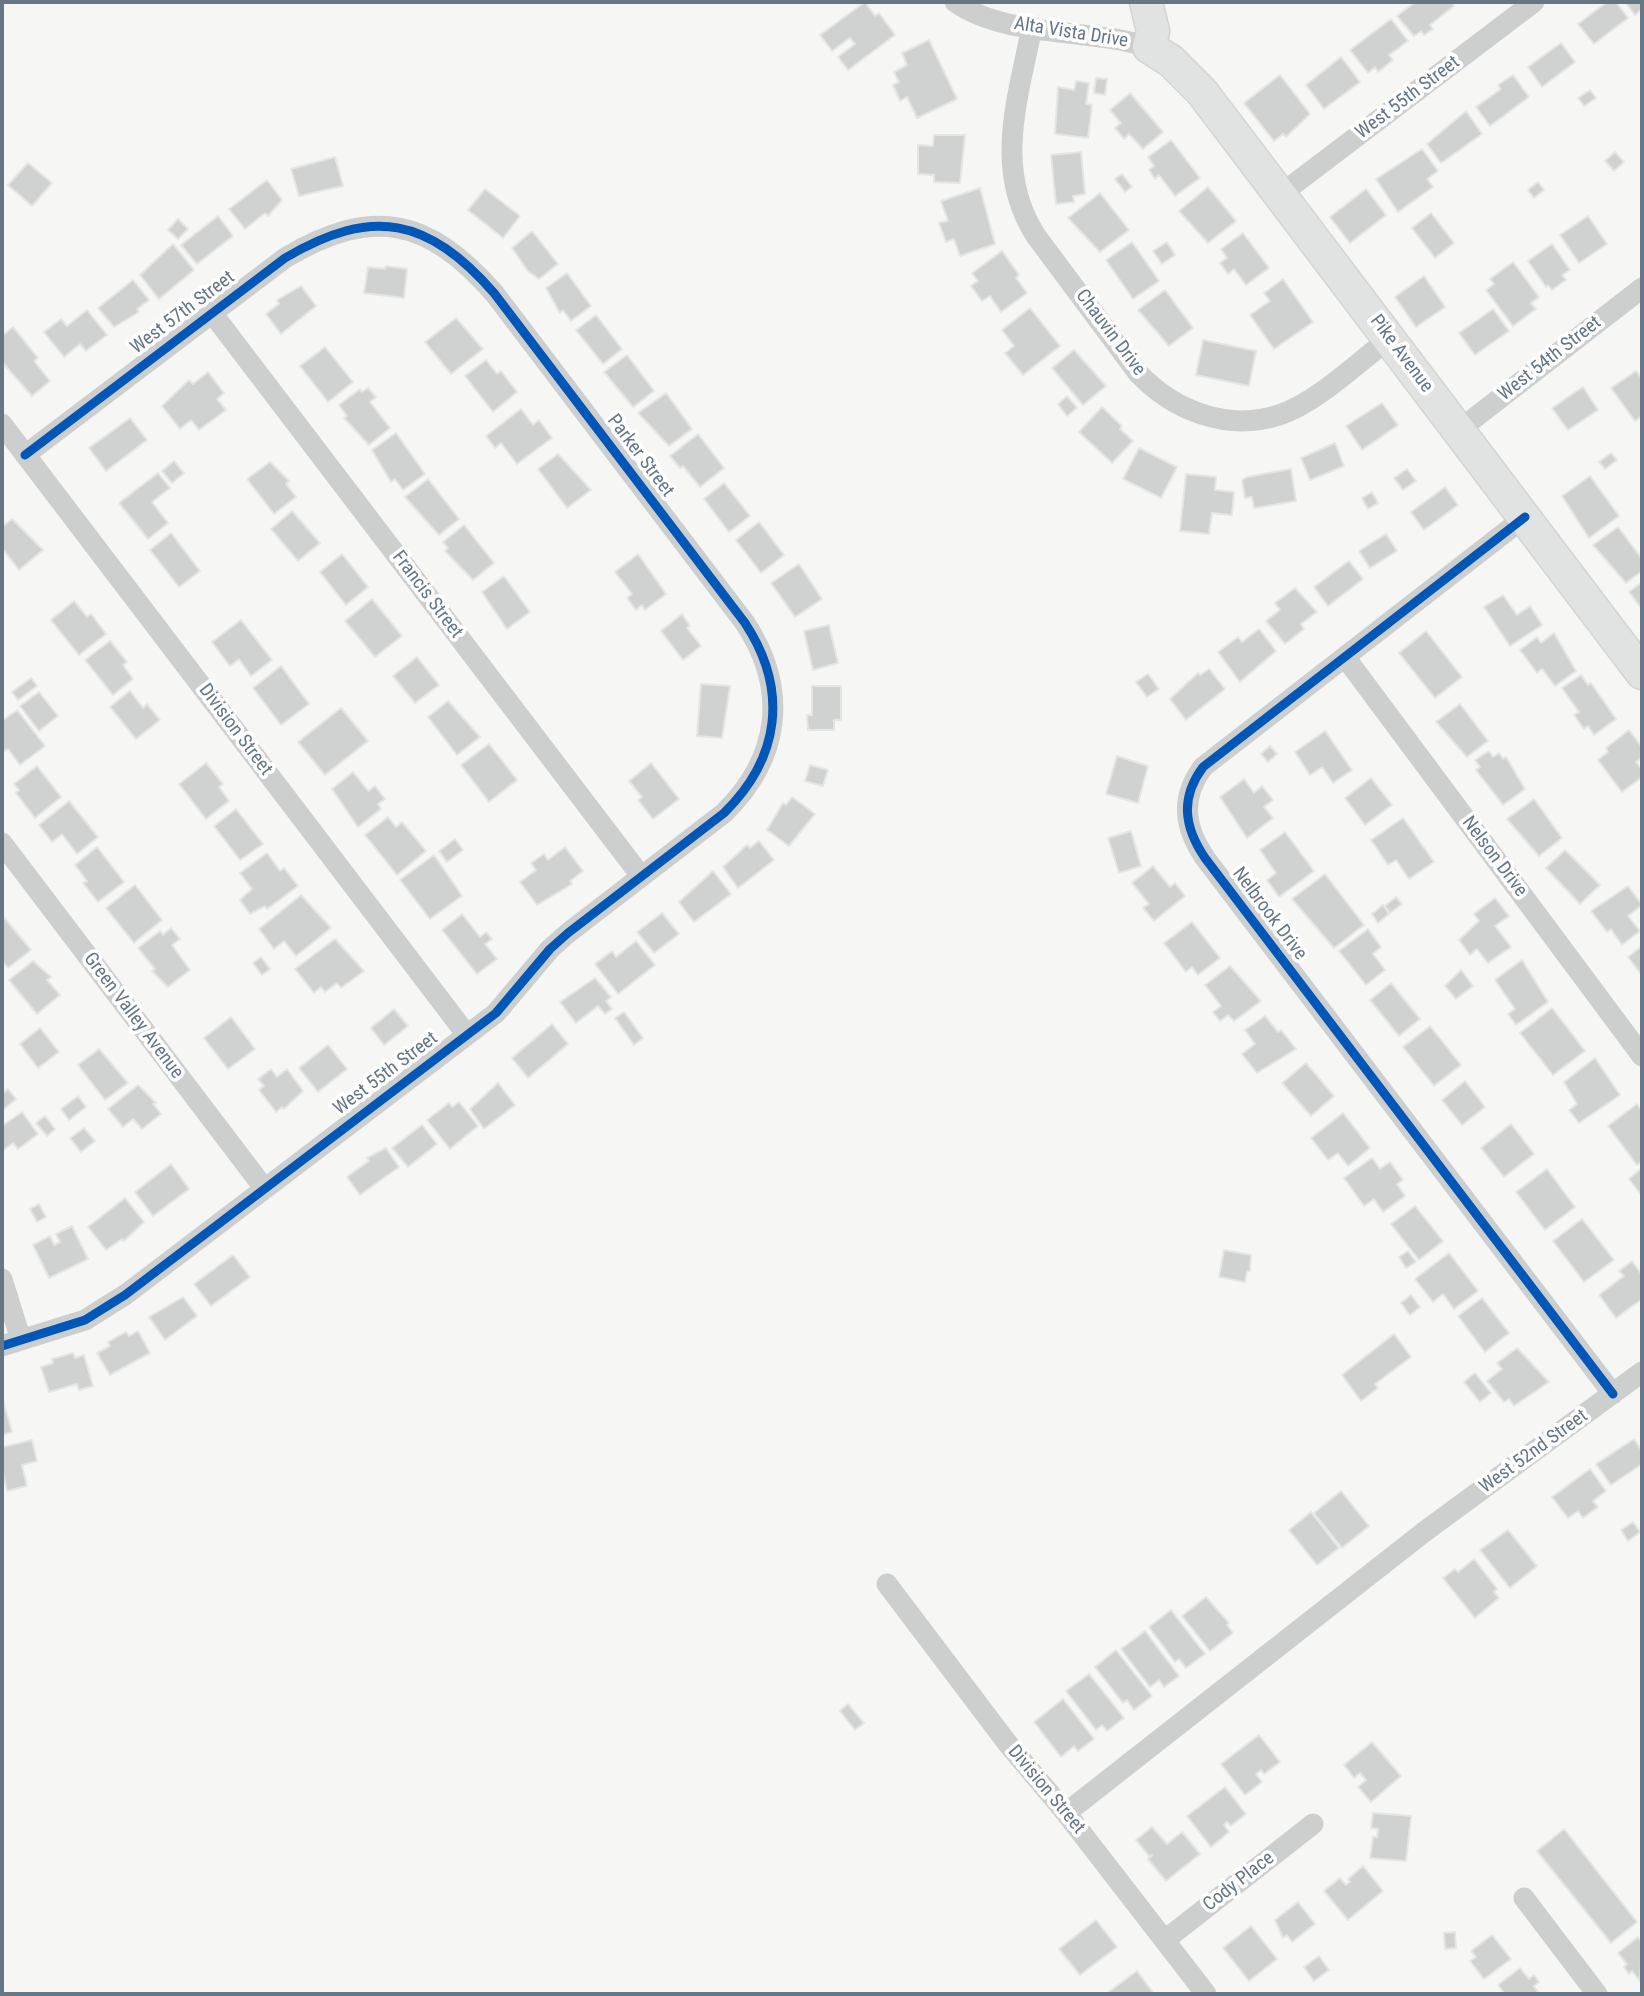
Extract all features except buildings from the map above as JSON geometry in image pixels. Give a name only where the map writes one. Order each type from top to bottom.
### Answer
[{"type":"street","name":"Alta Vista Drive","points":[[955,2],[985,17],[1032,27],[1123,38],[1149,47]]},
{"type":"street","points":[[1146,2],[1153,31],[1149,47]]},
{"type":"street","name":"West 55th Street","points":[[1281,194],[1534,2]]},
{"type":"street","name":"Chauvin Drive","points":[[1032,27],[1012,133],[1014,191],[1023,216],[1036,236],[1138,373],[1157,393],[1180,406],[1220,418],[1279,415],[1312,397],[1389,339]]},
{"type":"street","name":"Pike Avenue","points":[[1149,47],[1171,61],[1202,92],[1642,673]]},
{"type":"street","name":"West 57th Street","points":[[25,455],[285,258],[315,240],[342,230],[374,227]]},
{"type":"street","name":"Parker Street","points":[[374,227],[402,230],[428,237],[466,262],[494,293],[745,623],[767,666],[773,705],[769,738],[754,777]]},
{"type":"street","name":"West 54th Street","points":[[1459,430],[1642,288]]},
{"type":"street","name":"Francis Street","points":[[212,313],[641,876]]},
{"type":"street","name":"Division Street","points":[[2,425],[467,1035]]},
{"type":"street","name":"Nelbrook Drive","points":[[1525,517],[1203,767],[1193,781],[1187,800],[1188,828],[1205,858],[1613,1394]]},
{"type":"street","name":"Nelson Drive","points":[[1345,657],[1642,1056]]},
{"type":"street","name":"West 55th Street","points":[[11,1343],[75,1324],[96,1314],[467,1035],[511,998],[551,948],[724,813],[754,777]]},
{"type":"street","name":"Green Valley Avenue","points":[[2,844],[264,1188]]},
{"type":"street","points":[[2,1279],[11,1343]]},
{"type":"street","name":"West 52nd Street","points":[[1066,1813],[1424,1532],[1642,1372]]},
{"type":"street","name":"Division Street","points":[[887,1584],[1008,1744],[1066,1813],[1206,1994]]},
{"type":"street","name":"Cody Place","points":[[1165,1940],[1313,1824]]},
{"type":"street","points":[[1524,1898],[1597,1994]]},
{"type":"cycle path","points":[[2,1346],[85,1320],[125,1295],[496,1013],[550,949],[568,933],[724,813],[743,792],[757,770],[767,746],[772,722],[768,673],[759,648],[745,623],[494,293],[470,268],[422,235],[398,228],[372,226],[317,241],[285,258],[25,455]]},
{"type":"cycle path","points":[[1525,517],[1203,767],[1188,801],[1189,824],[1205,858],[1613,1394]]}]
